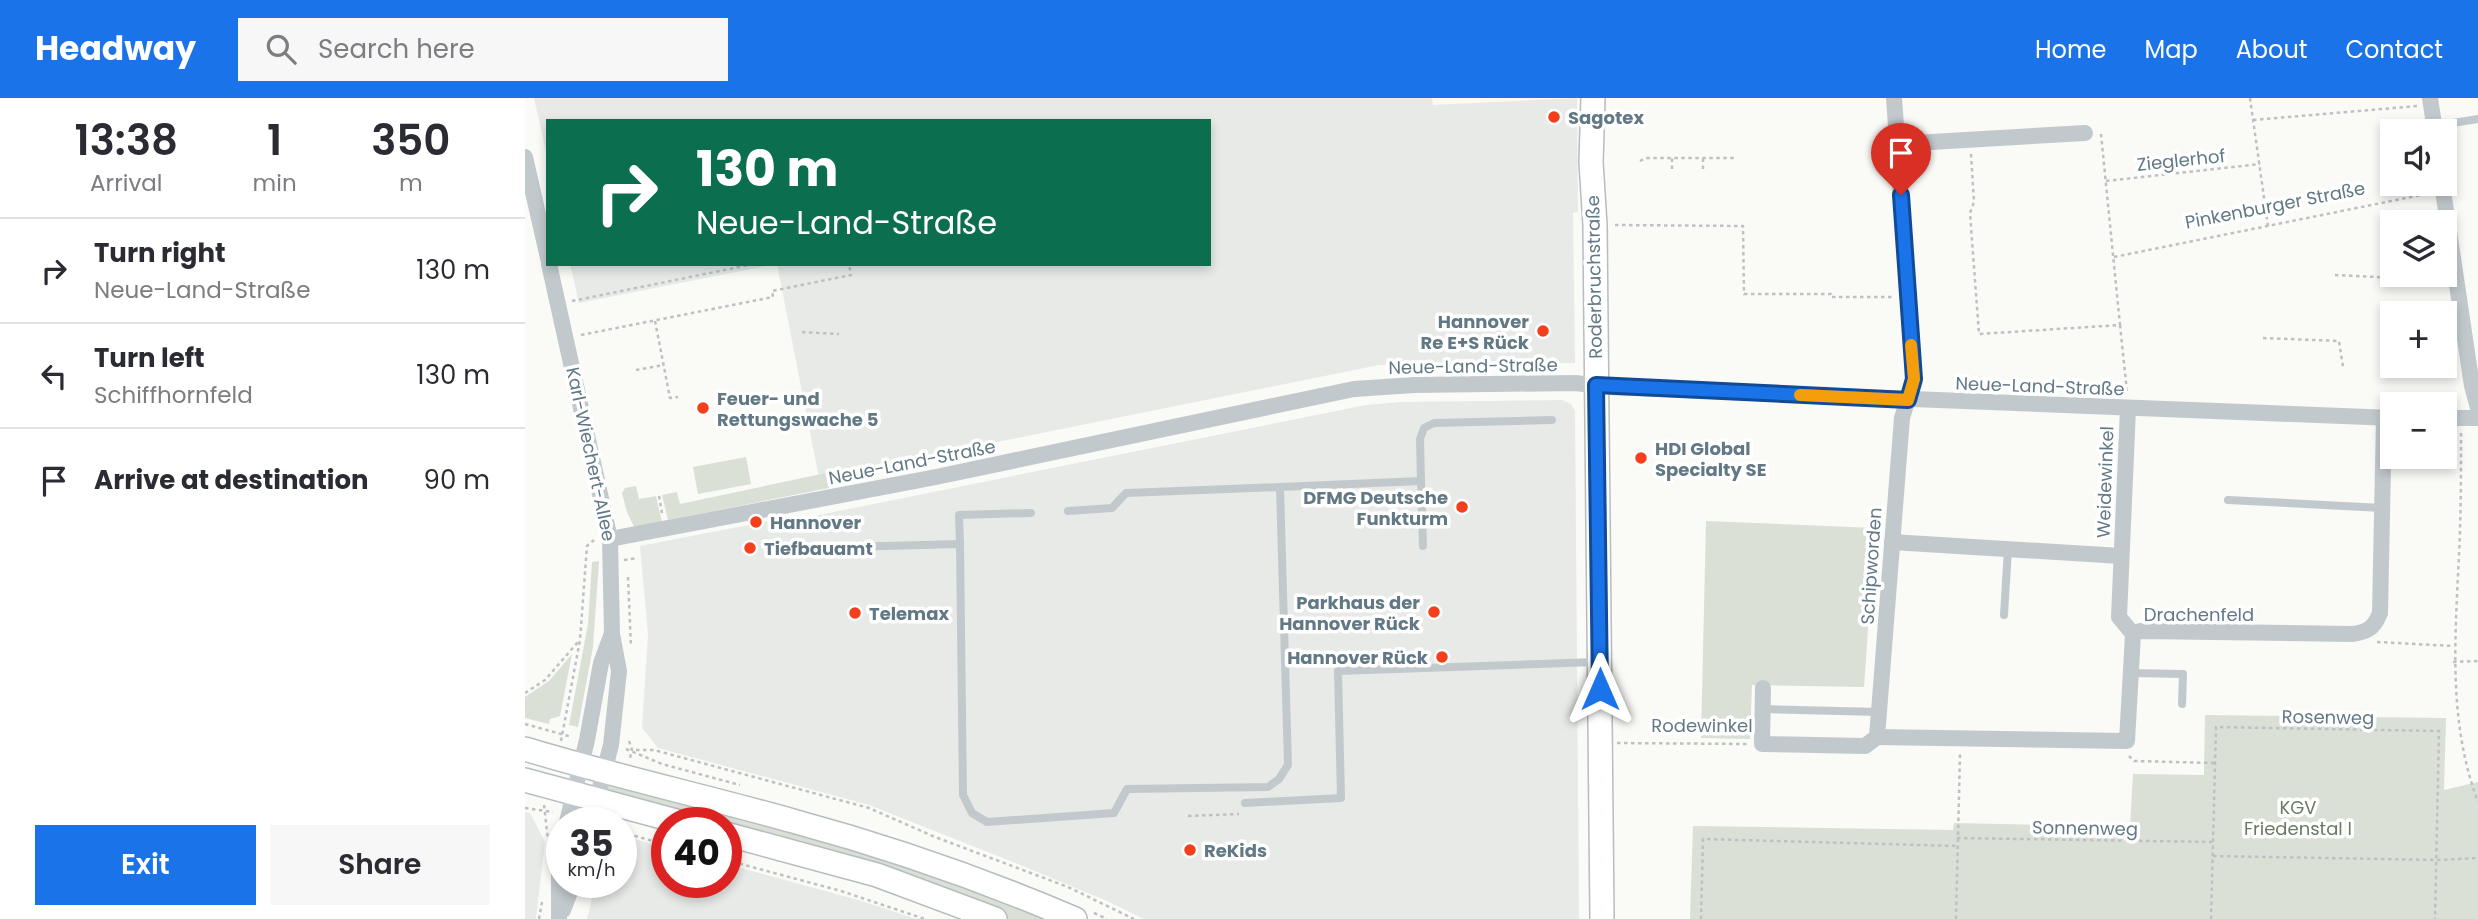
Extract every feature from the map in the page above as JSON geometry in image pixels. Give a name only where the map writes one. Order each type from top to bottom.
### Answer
[{"type":"main road","name":"Roderbruchstraße","points":[[1593,98],[1591,162],[1595,225],[1602,919]]},
{"type":"main road","points":[[525,749],[890,850],[1020,895],[1075,919]]},
{"type":"main road","points":[[525,780],[574,795],[588,807]]},
{"type":"main road","points":[[742,838],[877,875],[995,919]]},
{"type":"street","name":"Schipworden","points":[[1877,737],[1902,418],[1914,379],[1894,98]]},
{"type":"street","points":[[2430,101],[2433,119]]},
{"type":"street","points":[[1897,144],[2085,133]]},
{"type":"street","points":[[525,157],[546,249]]},
{"type":"street","name":"Karl-Wiechert-Allee","points":[[549,266],[610,539],[612,634],[618,671],[611,745],[605,772]]},
{"type":"street","points":[[2457,287],[2472,386],[2478,408]]},
{"type":"street","name":"Neue-Land-Straße","points":[[610,539],[936,477],[1355,389],[1414,385],[1575,383],[1908,400],[2380,418]]},
{"type":"street","name":"Weidewinkel","points":[[2128,409],[2119,617],[2133,634]]},
{"type":"street","points":[[2371,630],[2380,613],[2385,469]]},
{"type":"street","name":"Weidewinkel","points":[[1892,542],[2121,556]]},
{"type":"street","name":"Drachenfeld","points":[[1877,737],[2127,741],[2133,634],[2140,631],[2352,634],[2371,630]]},
{"type":"street","points":[[571,807],[601,663],[612,634]]},
{"type":"street","name":"Rodewinkel","points":[[1763,688],[1762,744],[1865,746],[1877,737]]},
{"type":"street","points":[[595,807],[605,772]]},
{"type":"street","points":[[559,898],[559,919]]},
{"type":"street","points":[[559,919],[568,898]]},
{"type":"lane","points":[[2457,124],[2478,119]]},
{"type":"lane","points":[[1423,546],[1420,439],[1424,428],[1434,423],[1552,420]]},
{"type":"lane","points":[[1068,511],[1112,508],[1126,493],[1421,481]]},
{"type":"lane","points":[[1031,513],[959,515],[963,795],[972,813],[987,822],[1114,813],[1127,789],[1268,787],[1279,779],[1288,765],[1280,488]]},
{"type":"lane","points":[[2228,500],[2382,508]]},
{"type":"lane","points":[[847,547],[960,544]]},
{"type":"lane","points":[[2004,615],[2008,549]]},
{"type":"lane","points":[[1245,803],[1341,798],[1338,671],[1599,662]]},
{"type":"lane","points":[[2130,673],[2183,674],[2182,704]]},
{"type":"lane","points":[[1763,709],[1879,712]]},
{"type":"path","points":[[2250,98],[2267,226]]},
{"type":"path","points":[[2253,120],[2430,101]]},
{"type":"path","points":[[2085,133],[2101,133],[2120,326],[2125,352],[2128,409]]},
{"type":"path","points":[[1970,140],[1974,202],[1970,213],[1979,334],[2120,326]]},
{"type":"path","points":[[1640,162],[1646,158],[1734,158]]},
{"type":"path","points":[[1672,158],[1672,169]]},
{"type":"path","points":[[1703,158],[1703,169]]},
{"type":"path","name":"Zieglerhof","points":[[2106,181],[2260,163]]},
{"type":"path","name":"Pinkenburger Straße","points":[[2114,257],[2402,196]]},
{"type":"path","points":[[1595,225],[1743,226],[1744,294],[1907,298]]},
{"type":"path","points":[[573,300],[744,266]]},
{"type":"path","points":[[582,336],[773,297],[772,291],[851,275],[849,266]]},
{"type":"path","points":[[2335,275],[2380,277]]},
{"type":"path","points":[[655,321],[670,398],[678,397]]},
{"type":"path","points":[[802,332],[839,334]]},
{"type":"path","points":[[2263,338],[2339,341],[2343,367]]},
{"type":"path","points":[[636,370],[664,365]]},
{"type":"path","points":[[2464,418],[2453,662],[2457,715],[2468,776],[2478,802]]},
{"type":"path","points":[[562,734],[580,640],[587,546],[594,540],[610,539]]},
{"type":"path","points":[[2371,630],[2377,644],[2454,646]]},
{"type":"path","points":[[525,693],[545,680],[580,640]]},
{"type":"path","points":[[2453,662],[2478,662]]},
{"type":"path","points":[[525,724],[575,737]]},
{"type":"path","name":"Rosenweg","points":[[2214,763],[2215,727],[2439,732],[2437,860]]},
{"type":"path","points":[[1956,919],[1961,738]]},
{"type":"path","name":"Rodewinkel","points":[[1600,743],[1762,744]]},
{"type":"path","points":[[632,750],[655,750],[869,808],[935,837],[1067,887],[1134,919]]},
{"type":"path","points":[[2134,761],[2214,763],[2211,919]]},
{"type":"path","points":[[525,808],[543,810],[534,805]]},
{"type":"path","points":[[1188,816],[1245,813]]},
{"type":"path","name":"Sonnenweg","points":[[1957,838],[2212,842]]},
{"type":"path","points":[[1701,919],[1703,839],[1957,846]]},
{"type":"path","points":[[2213,856],[2437,860],[2478,858]]},
{"type":"path","points":[[2435,919],[2437,860]]},
{"type":"path","points":[[742,864],[841,891],[925,919]]},
{"type":"shaded area","points":[[534,98],[1432,98],[1433,105],[1577,98],[1578,212],[1573,213],[1575,363],[1379,365],[819,478],[777,266],[1211,266],[1211,119],[546,119],[546,152]]},
{"type":"shaded area","points":[[570,266],[767,266],[579,303]]},
{"type":"shaded area","points":[[1562,400],[1571,404],[1575,411],[1579,919],[1144,919],[1018,864],[869,805],[658,748],[642,728],[648,635],[640,546],[769,521],[774,524],[1366,405],[1400,402]]},
{"type":"shaded area","points":[[525,812],[530,813],[545,842],[536,919],[525,919]]},
{"type":"shaded area","points":[[637,840],[651,844],[651,898],[742,898],[742,868],[862,901],[916,919],[587,919],[592,898],[637,898]]},
{"type":"green space","points":[[746,457],[751,484],[698,494],[693,467]]},
{"type":"green space","points":[[826,473],[829,488],[668,520],[662,495],[677,492],[680,504]]},
{"type":"green space","points":[[636,486],[639,499],[656,496],[662,522],[634,527],[622,493],[625,488]]},
{"type":"green space","points":[[1706,521],[1875,528],[1864,687],[1752,685],[1750,739],[1701,738]]},
{"type":"green space","points":[[599,561],[593,647],[578,727],[569,725],[588,624],[592,562]]},
{"type":"green space","points":[[572,654],[560,716],[550,719],[549,724],[525,718],[525,697],[549,681]]},
{"type":"green space","name":"KGV Friedenstal I","points":[[2205,715],[2446,718],[2444,790],[2478,782],[2478,919],[1690,919],[1693,826],[1953,830],[1954,823],[2130,827],[2133,774],[2204,775]]},
{"type":"green space","points":[[605,772],[717,807],[651,807],[651,815],[637,811],[637,807],[621,807],[597,801]]},
{"type":"green space","points":[[742,815],[1075,919],[995,919],[742,839]]},
{"type":"slow traffic","points":[[1800,395],[1908,400],[1914,379],[1911,345]]},
{"type":"place","name":"Sagotex","points":[[1554,117]]},
{"type":"place","name":"Hannover Re E+S Rück","points":[[1543,331]]},
{"type":"place","name":"Feuer- und Rettungswache 5","points":[[703,408]]},
{"type":"place","name":"HDI Global Specialty SE","points":[[1641,458]]},
{"type":"place","name":"DFMG Deutsche Funkturm","points":[[1462,507]]},
{"type":"place","name":"Hannover","points":[[756,522]]},
{"type":"place","name":"Tiefbauamt","points":[[750,548]]},
{"type":"place","name":"Parkhaus der Hannover Rück","points":[[1434,612]]},
{"type":"place","name":"Telemax","points":[[855,613]]},
{"type":"place","name":"Hannover Rück","points":[[1442,657]]},
{"type":"place","name":"ReKids","points":[[1190,850]]},
{"type":"route","points":[[1600,689],[1596,385],[1908,400],[1914,379],[1901,195]]}]
